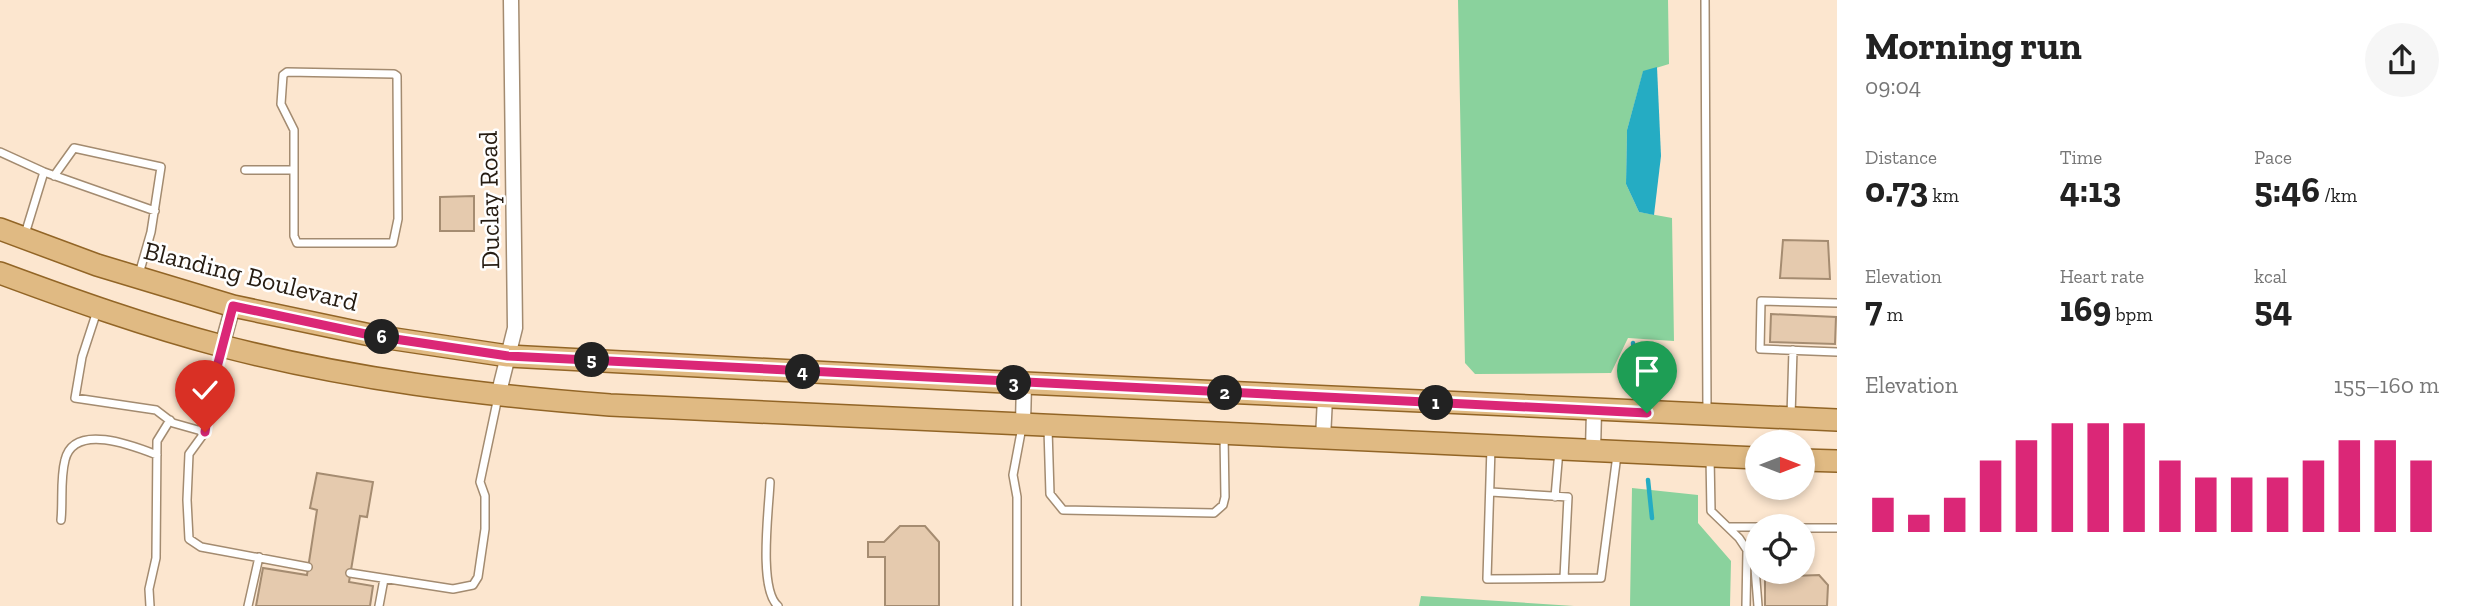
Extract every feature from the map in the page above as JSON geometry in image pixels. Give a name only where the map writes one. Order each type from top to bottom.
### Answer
[{"type":"main road","name":"Blanding Boulevard","points":[[0,229],[138,278],[233,306],[375,336],[508,356],[1325,398],[1837,420]]},
{"type":"main road","points":[[0,273],[98,309],[222,346],[394,382],[498,396],[610,405],[1745,458]]},
{"type":"main road","points":[[1815,460],[1837,461]]},
{"type":"street","name":"Duclay Road","points":[[498,396],[515,328],[511,0]]},
{"type":"street","points":[[222,346],[233,306]]},
{"type":"street","points":[[1023,423],[1024,383]]},
{"type":"street","points":[[1323,438],[1325,398]]},
{"type":"street","points":[[1592,451],[1594,410]]},
{"type":"lane","points":[[1705,0],[1707,416]]},
{"type":"lane","points":[[287,72],[397,76],[398,219],[395,242],[297,243],[294,236],[294,170],[294,130],[281,104],[283,75],[287,72]]},
{"type":"lane","points":[[54,176],[74,148],[161,167],[155,211],[138,278]]},
{"type":"lane","points":[[0,152],[54,176],[155,211]]},
{"type":"lane","points":[[245,170],[294,170]]},
{"type":"lane","points":[[24,238],[44,172]]},
{"type":"lane","points":[[1837,303],[1761,301],[1760,349],[1837,352]]},
{"type":"lane","points":[[98,309],[82,357],[75,398],[156,410],[170,420],[205,432]]},
{"type":"lane","points":[[222,346],[205,432],[189,454],[189,539],[201,547],[308,567]]},
{"type":"lane","points":[[1791,419],[1793,350]]},
{"type":"lane","points":[[350,573],[463,589],[473,585],[478,577],[485,512],[480,482],[498,396]]},
{"type":"lane","points":[[150,606],[149,589],[156,558],[157,441],[170,420]]},
{"type":"lane","points":[[1017,606],[1018,514],[1013,475],[1023,423]]},
{"type":"lane","points":[[1048,425],[1049,488],[1053,501],[1063,510],[1214,513],[1223,505],[1225,497],[1224,433]]},
{"type":"lane","points":[[61,520],[65,459],[72,447],[83,441],[100,439],[121,442],[157,455]]},
{"type":"lane","points":[[1491,446],[1487,579],[1601,578],[1618,452]]},
{"type":"lane","points":[[1555,496],[1559,449]]},
{"type":"lane","points":[[1710,457],[1709,506],[1745,545],[1748,555],[1746,606]]},
{"type":"lane","points":[[770,482],[767,577],[770,593],[778,606]]},
{"type":"lane","points":[[1491,489],[1568,497],[1564,578]]},
{"type":"lane","points":[[1727,527],[1745,527]]},
{"type":"lane","points":[[1815,528],[1837,528]]},
{"type":"lane","points":[[248,606],[259,557]]},
{"type":"lane","points":[[379,606],[384,579]]},
{"type":"lane","points":[[1756,584],[1758,606]]},
{"type":"path","points":[[233,282],[238,283]]},
{"type":"green space","points":[[1458,0],[1668,0],[1669,64],[1643,72],[1627,130],[1626,184],[1639,212],[1672,218],[1674,341],[1628,338],[1611,373],[1475,374],[1465,363]]},
{"type":"green space","points":[[1632,488],[1698,495],[1698,523],[1731,561],[1730,606],[1630,606]]},
{"type":"green space","points":[[1421,596],[1574,606],[1419,606]]},
{"type":"water","points":[[1657,67],[1661,156],[1654,215],[1639,212],[1626,184],[1627,130],[1643,71]]},
{"type":"building","points":[[474,196],[474,231],[440,231],[440,197]]},
{"type":"building","points":[[1783,240],[1828,241],[1830,279],[1780,278]]},
{"type":"building","points":[[1771,314],[1836,317],[1835,344],[1770,342]]},
{"type":"building","points":[[317,473],[373,482],[367,517],[360,516],[349,582],[373,586],[370,606],[256,606],[263,568],[307,575],[317,510],[310,508]]},
{"type":"building","points":[[900,526],[925,526],[939,542],[939,606],[885,606],[885,557],[868,557],[868,542],[884,542]]},
{"type":"building","points":[[1815,575],[1819,575],[1828,585],[1827,606],[1765,606],[1765,584],[1815,584]]},
{"type":"waterway","points":[[1633,343],[1638,382]]},
{"type":"waterway","points":[[1648,480],[1652,518]]},
{"type":"route","points":[[205,432],[211,390],[233,306],[375,336],[508,356],[1647,413]]}]
